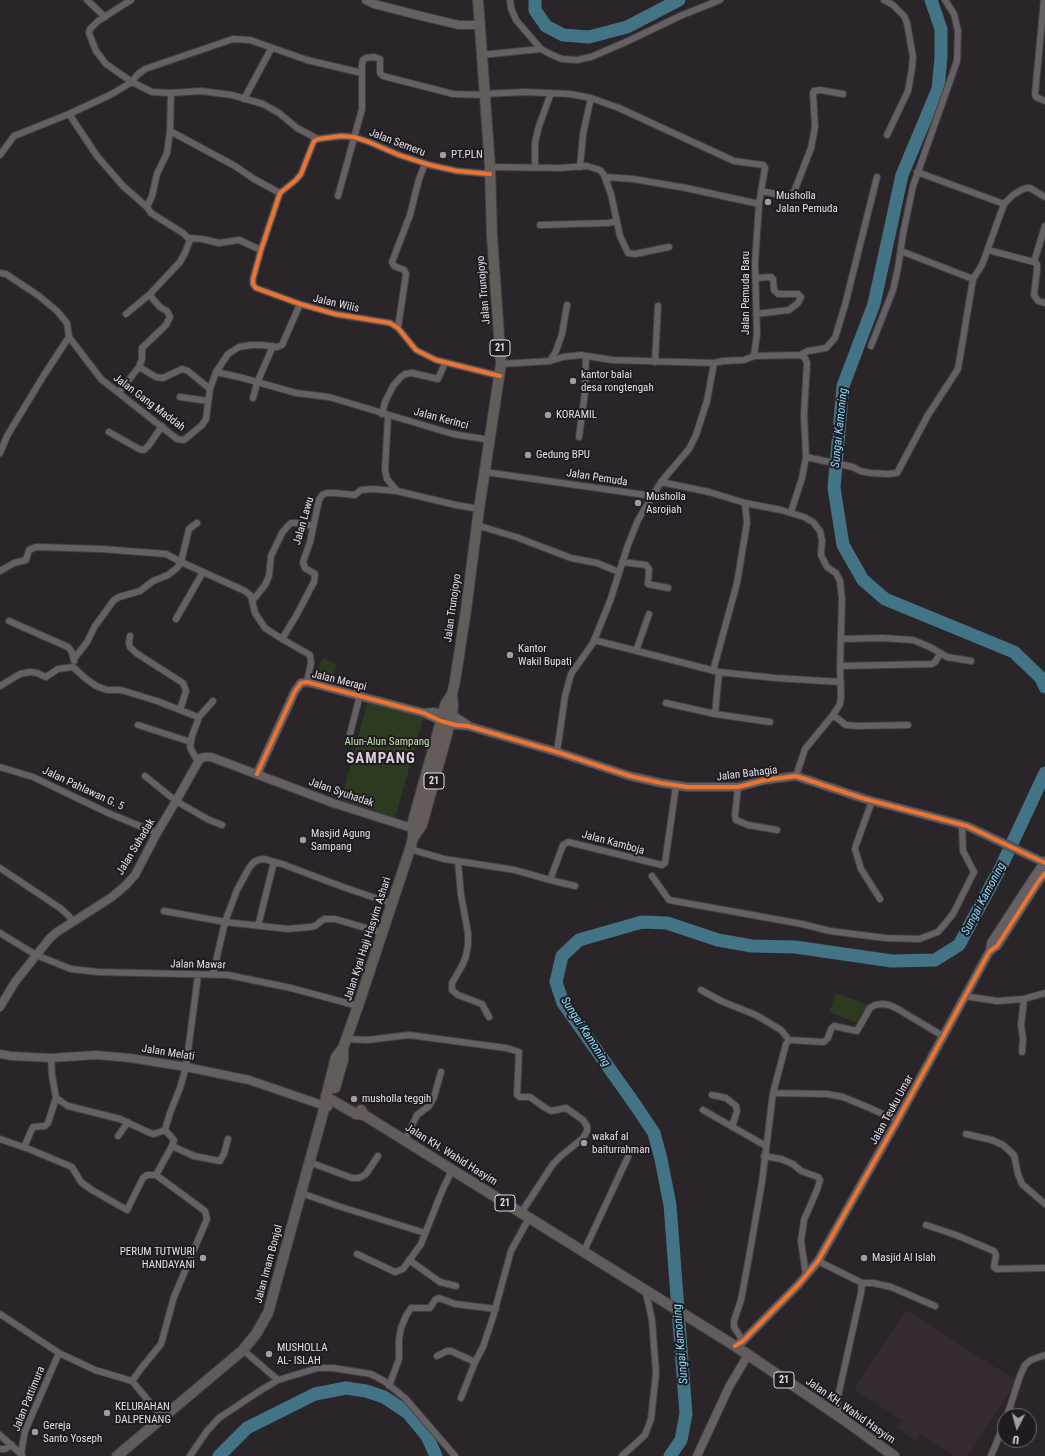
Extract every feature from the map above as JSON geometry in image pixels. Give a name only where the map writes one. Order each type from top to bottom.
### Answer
[{"type":"highway","name":"Jalan Trunojoyo","points":[[446,718],[453,706],[452,694],[501,364],[493,257],[490,171],[478,0]]},
{"type":"highway","name":"Jalan Kyai Haji Hasyim Ashari","points":[[328,1101],[336,1057],[345,1043],[358,1006],[393,904],[415,832],[422,825],[446,718]]},
{"type":"highway","name":"Jalan KH. Wahid Hasyim","points":[[328,1101],[341,1105],[356,1114],[364,1115],[693,1320],[739,1344],[748,1355],[894,1456]]},
{"type":"highway","name":"Jalan KH. Wahid Hasyim","points":[[328,1101],[360,1109],[364,1115]]},
{"type":"main road","name":"Jalan Imam Bonjol","points":[[117,1456],[243,1350],[256,1334],[268,1313],[309,1162],[328,1101]]},
{"type":"street","points":[[87,0],[105,17]]},
{"type":"street","points":[[131,0],[98,21],[90,29],[89,33],[96,51],[106,64],[132,82],[152,92],[171,93],[201,91],[232,95],[263,104],[278,113],[297,128],[318,139],[314,141],[301,174],[280,193],[254,179],[235,166],[170,132]]},
{"type":"street","points":[[366,0],[374,4],[459,25],[479,25]]},
{"type":"street","points":[[510,0],[511,8],[516,20],[541,49],[562,58],[576,60],[591,57],[680,16],[720,0]]},
{"type":"street","points":[[884,0],[893,5],[904,16],[907,23],[913,57],[908,91],[887,135]]},
{"type":"street","points":[[871,346],[892,290],[898,268],[913,186],[917,172],[957,62],[958,31],[954,14],[945,0]]},
{"type":"street","points":[[1044,0],[1042,59],[1035,94],[1036,97],[1045,101]]},
{"type":"street","points":[[0,155],[14,136],[69,114],[110,95],[132,82],[137,75],[145,69],[233,39],[250,40],[271,49],[307,60],[362,73]]},
{"type":"street","points":[[244,98],[271,49]]},
{"type":"street","points":[[481,55],[541,49]]},
{"type":"street","points":[[338,196],[362,109],[363,60],[368,57],[374,57],[380,60],[380,73],[383,76],[454,94],[484,95],[525,92],[570,94],[591,98],[583,134],[580,167]]},
{"type":"street","points":[[761,192],[781,195],[789,195],[794,192],[811,148],[815,127],[813,93],[814,91],[820,90],[843,94]]},
{"type":"street","points":[[147,207],[152,196],[157,174],[167,153],[170,132],[171,93]]},
{"type":"street","points":[[535,168],[535,143],[539,126],[551,93]]},
{"type":"street","name":"Jalan Pemuda Baru","points":[[591,98],[619,108],[734,161],[762,165],[765,168],[759,204],[755,263],[757,334],[754,356]]},
{"type":"street","points":[[69,114],[97,156],[122,186],[158,218],[189,238],[202,238],[219,243],[239,240],[261,250]]},
{"type":"street","name":"Jalan Semeru","points":[[318,139],[341,136],[354,137],[425,164],[457,171],[591,167],[600,170],[605,177]]},
{"type":"street","points":[[425,164],[419,179],[410,215],[392,262],[394,266],[404,270],[406,274],[398,328],[416,350],[436,360],[500,376]]},
{"type":"street","points":[[917,172],[1004,204]]},
{"type":"street","points":[[669,247],[630,254],[622,242],[611,194],[605,177],[686,188],[759,204]]},
{"type":"street","points":[[501,364],[550,361],[564,357],[586,356],[604,359],[655,362],[714,363],[744,360],[754,356],[800,355],[808,351],[826,348],[835,338],[845,305],[877,177]]},
{"type":"street","points":[[806,457],[853,466],[860,471],[870,473],[896,473],[928,415],[958,369],[973,279],[982,265],[1004,204],[1013,195],[1027,188],[1030,188],[1045,197]]},
{"type":"street","name":"Jalan Wilis","points":[[280,193],[253,279],[253,284],[256,288],[300,304],[335,314],[390,323],[398,328]]},
{"type":"street","points":[[540,225],[608,223],[617,221]]},
{"type":"street","points":[[1045,226],[1034,262],[1037,270],[1034,295],[1038,301],[1045,303]]},
{"type":"street","points":[[126,314],[150,294],[180,262],[190,240],[189,238]]},
{"type":"street","points":[[988,250],[1034,262]]},
{"type":"street","points":[[901,251],[973,279]]},
{"type":"street","name":"Jalan Gang Maddah","points":[[0,273],[6,274],[39,296],[67,323],[69,337],[101,379],[119,392],[138,410],[162,426],[177,439],[184,440],[202,425],[206,419],[210,389],[216,372],[228,354],[239,347],[261,345],[273,346]]},
{"type":"street","points":[[756,278],[773,279],[774,290],[778,294],[798,294],[800,297],[798,303],[789,310],[756,314]]},
{"type":"street","points":[[119,392],[139,367],[142,359],[142,348],[166,325],[170,317],[167,311],[160,307],[150,294]]},
{"type":"street","points":[[253,398],[257,382],[273,346],[277,347],[282,344],[300,304]]},
{"type":"street","points":[[550,361],[556,351],[562,334],[567,305]]},
{"type":"street","points":[[655,362],[658,306]]},
{"type":"street","points":[[0,453],[7,436],[69,337]]},
{"type":"street","points":[[790,512],[802,478],[806,457],[804,415],[808,368],[805,358],[800,355]]},
{"type":"street","points":[[579,437],[585,392],[586,356]]},
{"type":"street","points":[[397,491],[387,479],[384,470],[386,402],[391,391],[404,374],[412,373],[438,379],[445,363]]},
{"type":"street","points":[[557,752],[565,696],[571,674],[593,642],[610,601],[622,562],[638,520],[661,482],[689,449],[696,435],[707,401],[714,363]]},
{"type":"street","points":[[139,367],[156,377],[163,378],[182,369],[188,371],[210,389]]},
{"type":"street","name":"Jalan Kerinci","points":[[216,372],[296,393],[329,397],[375,410],[385,415],[453,434],[490,440]]},
{"type":"street","points":[[180,397],[208,401]]},
{"type":"street","points":[[109,432],[139,449],[144,450],[162,426]]},
{"type":"street","name":"Jalan Pemuda","points":[[485,472],[653,496]]},
{"type":"street","points":[[661,482],[709,492],[745,503],[790,512],[813,522],[820,531],[822,540],[821,555],[827,567],[836,573],[840,581],[842,599],[840,704],[806,749],[796,776]]},
{"type":"street","name":"Jalan Lawu","points":[[282,639],[314,582],[315,574],[303,565],[314,526],[319,500],[322,495],[326,493],[355,495],[362,490],[373,489],[397,491],[479,509]]},
{"type":"street","points":[[715,714],[716,671],[737,583],[748,523],[745,503]]},
{"type":"street","points":[[74,659],[87,642],[95,626],[114,600],[140,591],[153,581],[168,576],[177,568],[181,562],[189,529],[192,525],[197,523]]},
{"type":"street","points":[[253,600],[265,585],[269,576],[271,556],[287,526],[291,523],[314,526]]},
{"type":"street","points":[[476,525],[516,537],[571,558],[597,563],[619,572]]},
{"type":"street","points":[[0,571],[14,563],[26,560],[29,550],[36,547],[102,549],[166,554],[230,583],[251,596],[255,613],[265,628],[310,655],[311,663],[307,682]]},
{"type":"street","points":[[622,562],[646,565],[649,568],[648,584],[668,588]]},
{"type":"street","points":[[176,619],[203,572]]},
{"type":"street","points":[[636,651],[649,614]]},
{"type":"street","points":[[9,621],[68,647],[72,652],[74,659],[73,667]]},
{"type":"street","points":[[130,636],[130,647],[136,653],[184,683],[186,690],[180,710]]},
{"type":"street","points":[[841,640],[882,638],[912,640],[947,657],[971,661]]},
{"type":"street","points":[[593,642],[716,671],[775,678],[841,682]]},
{"type":"street","points":[[840,666],[932,664],[936,662],[940,653]]},
{"type":"street","points":[[0,686],[20,674],[30,672],[46,677],[58,668],[73,667],[96,686],[107,690],[121,690],[157,701],[198,718]]},
{"type":"street","name":"Jalan Merapi","points":[[257,774],[295,691],[301,683],[307,682],[446,718]]},
{"type":"street","points":[[350,734],[360,695]]},
{"type":"street","points":[[213,701],[198,718],[191,742],[190,747],[198,762],[201,758],[206,756],[211,757],[257,774]]},
{"type":"street","points":[[666,703],[715,714],[770,722]]},
{"type":"street","points":[[833,715],[846,725],[908,725]]},
{"type":"street","name":"Jalan Bahagia","points":[[446,718],[457,718],[468,726],[557,752],[630,776],[676,786],[705,788],[738,786],[796,776],[872,801],[962,826],[967,826],[1045,862]]},
{"type":"street","points":[[138,725],[191,742]]},
{"type":"street","name":"Jalan Suhadak","points":[[1,1003],[50,938],[112,897],[135,875],[157,833],[198,762]]},
{"type":"street","name":"Jalan Pahlawan G. 5","points":[[0,767],[33,777],[108,813],[157,833]]},
{"type":"street","name":"Jalan Syuhadak","points":[[257,774],[415,832]]},
{"type":"street","points":[[145,776],[176,801],[209,820],[222,825]]},
{"type":"street","name":"Jalan Kamboja","points":[[550,880],[563,845],[568,842],[658,865],[665,863],[676,786]]},
{"type":"street","points":[[738,786],[735,815],[736,820],[748,826],[777,830]]},
{"type":"street","points":[[872,801],[855,850],[861,869],[880,899]]},
{"type":"street","points":[[652,876],[669,900],[802,924],[830,931],[885,938],[919,939],[938,932],[953,914],[974,872],[963,851],[962,826]]},
{"type":"street","points":[[410,849],[458,862],[515,870],[575,886]]},
{"type":"street","points":[[213,974],[225,922],[237,890],[249,868],[258,860],[264,859],[274,862],[393,904]]},
{"type":"street","points":[[258,926],[274,862]]},
{"type":"street","points":[[458,862],[461,896],[468,933],[468,944],[463,964],[451,987],[458,995],[482,1004],[489,1017]]},
{"type":"street","name":"Jalan Teuku Umar","points":[[739,1344],[818,1261],[990,951],[991,943],[1045,862]]},
{"type":"street","points":[[0,868],[60,908],[73,922]]},
{"type":"street","name":"Jalan Teuku Umar","points":[[990,951],[997,946],[1045,873]]},
{"type":"street","points":[[164,911],[225,922],[288,930],[315,926],[324,919],[330,918],[343,920],[383,933]]},
{"type":"street","name":"Jalan Mawar","points":[[0,933],[36,955],[65,967],[84,971],[198,975],[213,974],[241,977],[358,1006]]},
{"type":"street","points":[[165,1130],[186,1067],[198,975]]},
{"type":"street","points":[[701,990],[761,1018],[781,1030],[789,1040],[824,1042],[828,1038],[831,1029],[834,1026],[857,1031],[870,1008],[875,1005],[883,1004],[896,1008],[943,1036]]},
{"type":"street","points":[[964,996],[997,1001],[1024,999],[1045,993]]},
{"type":"street","points":[[1022,1052],[1023,1039],[1021,1025],[1024,999]]},
{"type":"street","points":[[345,1043],[409,1035],[506,1048],[519,1052],[520,1057],[517,1095],[520,1097],[530,1097],[550,1111],[566,1108],[583,1120],[587,1126],[587,1131],[583,1138],[553,1164],[525,1215],[511,1251],[496,1309],[483,1347],[475,1362],[461,1398]]},
{"type":"street","points":[[739,1344],[734,1327],[734,1321],[741,1300],[762,1182],[772,1093],[783,1052],[789,1040]]},
{"type":"street","name":"Jalan Melati","points":[[0,1054],[51,1058],[96,1055],[130,1058],[186,1067],[249,1080],[328,1101]]},
{"type":"street","points":[[24,1147],[33,1127],[45,1126],[48,1123],[56,1098],[51,1058]]},
{"type":"street","points":[[405,1140],[417,1115],[429,1106],[434,1097],[442,1072]]},
{"type":"street","points":[[772,1093],[827,1094],[843,1097],[897,1121]]},
{"type":"street","points":[[712,1095],[726,1098],[736,1106],[737,1111],[732,1127]]},
{"type":"street","points":[[56,1098],[74,1108],[120,1119],[150,1133],[154,1134],[165,1130]]},
{"type":"street","points":[[703,1110],[766,1146]]},
{"type":"street","points":[[118,1136],[128,1122]]},
{"type":"street","points":[[156,1175],[174,1140],[165,1130]]},
{"type":"street","points":[[966,1134],[992,1140],[1003,1145],[1014,1155],[1022,1184],[1045,1204]]},
{"type":"street","points":[[0,1138],[72,1167],[80,1182],[126,1210],[143,1178],[147,1175],[156,1175],[205,1211],[207,1219],[174,1297],[162,1344],[132,1381]]},
{"type":"street","points":[[172,1146],[194,1156],[220,1161],[224,1154],[228,1139]]},
{"type":"street","points":[[309,1162],[352,1178],[359,1178],[366,1174],[378,1156]]},
{"type":"street","points":[[764,1156],[793,1164],[801,1171],[818,1177],[820,1180],[818,1190],[804,1220],[802,1241],[806,1275]]},
{"type":"street","points":[[584,1252],[628,1157]]},
{"type":"street","points":[[356,1254],[395,1272],[403,1269],[421,1244],[442,1190],[452,1170]]},
{"type":"street","points":[[301,1193],[425,1233]]},
{"type":"street","points":[[926,1225],[994,1252],[996,1255],[994,1267],[996,1269],[1045,1268]]},
{"type":"street","points":[[409,1260],[436,1279],[456,1286]]},
{"type":"street","points":[[818,1261],[862,1283],[873,1283],[891,1287],[935,1306]]},
{"type":"street","points":[[839,1417],[837,1401],[862,1283]]},
{"type":"street","points":[[622,1456],[645,1435],[651,1418],[656,1373],[652,1320],[646,1290]]},
{"type":"street","points":[[389,1386],[399,1359],[399,1339],[401,1328],[411,1308],[430,1308],[435,1300],[439,1298],[455,1304],[496,1309]]},
{"type":"street","points":[[0,1314],[59,1353],[95,1370],[132,1381],[163,1418]]},
{"type":"street","points":[[243,1350],[278,1380]]},
{"type":"street","points":[[437,1356],[446,1351],[452,1351],[475,1362]]},
{"type":"street","name":"Jalan Pattimura","points":[[22,1455],[25,1431],[59,1353]]},
{"type":"street","points":[[1010,1408],[1025,1365],[1031,1360],[1045,1354]]},
{"type":"street","points":[[697,1456],[729,1387],[748,1355]]},
{"type":"street","points":[[190,1456],[207,1431],[220,1418],[278,1380],[318,1368],[333,1368],[371,1374],[389,1386],[405,1398],[455,1456]]},
{"type":"street","points":[[821,1405],[831,1405],[837,1401]]},
{"type":"street","points":[[0,1435],[22,1455]]},
{"type":"street","points":[[991,1456],[997,1441]]},
{"type":"street","points":[[0,1449],[5,1449],[12,1445]]},
{"type":"shaded area","points":[[906,1310],[1017,1381],[999,1408],[997,1408],[997,1412],[968,1456],[955,1456],[921,1434],[916,1441],[897,1428],[902,1420],[854,1389]]},
{"type":"green space","points":[[323,658],[337,665],[331,682],[313,676]]},
{"type":"green space","name":"Alun-Alun Sampang","points":[[368,700],[424,716],[395,818],[341,800]]},
{"type":"green space","points":[[836,993],[868,1005],[860,1024],[829,1012]]},
{"type":"waterway","name":"Sungai Kamoning","points":[[535,0],[535,10],[546,26],[563,35],[589,37],[627,27],[679,0]]},
{"type":"waterway","name":"Sungai Kamoning","points":[[931,0],[941,29],[941,57],[938,89],[902,175],[874,304],[843,386],[834,488],[843,545],[863,580],[885,599],[1014,652],[1041,678],[1045,687]]},
{"type":"waterway","name":"Sungai Kamoning","points":[[670,1456],[681,1440],[686,1414],[670,1205],[661,1159],[654,1133],[563,1003],[556,982],[562,956],[579,940],[642,922],[667,923],[718,940],[752,946],[795,947],[892,961],[935,960],[959,945],[1002,865],[1045,773]]},
{"type":"waterway","name":"Sungai Kamoning","points":[[219,1456],[247,1428],[315,1394],[346,1388],[366,1391],[384,1397],[408,1413],[427,1436],[436,1456]]},
{"type":"cycle path","points":[[490,174],[457,171],[430,165],[399,155],[354,137],[341,136],[318,139],[314,141],[301,174],[280,193],[261,250],[253,284],[256,288],[300,304],[335,314],[390,323],[398,328],[416,350],[436,360],[500,376]]},
{"type":"cycle path","points":[[257,774],[295,691],[301,683],[307,682],[424,713],[441,721],[456,725],[468,726],[557,752],[630,776],[661,783],[687,787],[738,787],[765,780],[796,776],[865,799],[967,826],[1045,863]]},
{"type":"cycle path","points":[[735,1346],[743,1341],[799,1284],[818,1261],[897,1121],[988,954],[997,946],[1045,873]]},
{"type":"place","name":"PT.PLN","points":[[443,155]]},
{"type":"place","name":"Musholla Jalan Pemuda","points":[[768,202]]},
{"type":"place","name":"kantor balai desa rongtengah","points":[[573,381]]},
{"type":"place","name":"KORAMIL","points":[[548,415]]},
{"type":"place","name":"Gedung BPU","points":[[528,455]]},
{"type":"place","name":"Musholla Asrojiah","points":[[638,503]]},
{"type":"place","name":"Kantor Wakil Bupati","points":[[510,655]]},
{"type":"place","name":"Masjid Agung Sampang","points":[[303,840]]},
{"type":"place","name":"musholla teggih","points":[[354,1099]]},
{"type":"place","name":"wakaf al baiturrahman","points":[[584,1143]]},
{"type":"place","name":"PERUM TUTWURI HANDAYANI","points":[[203,1258]]},
{"type":"place","name":"Masjid Al Islah","points":[[864,1258]]},
{"type":"place","name":"MUSHOLLA AL- ISLAH","points":[[269,1354]]},
{"type":"place","name":"KELURAHAN DALPENANG","points":[[107,1413]]},
{"type":"place","name":"Gereja Santo Yoseph","points":[[35,1432]]},
{"type":"district","name":"SAMPANG","points":[[381,759]]}]
